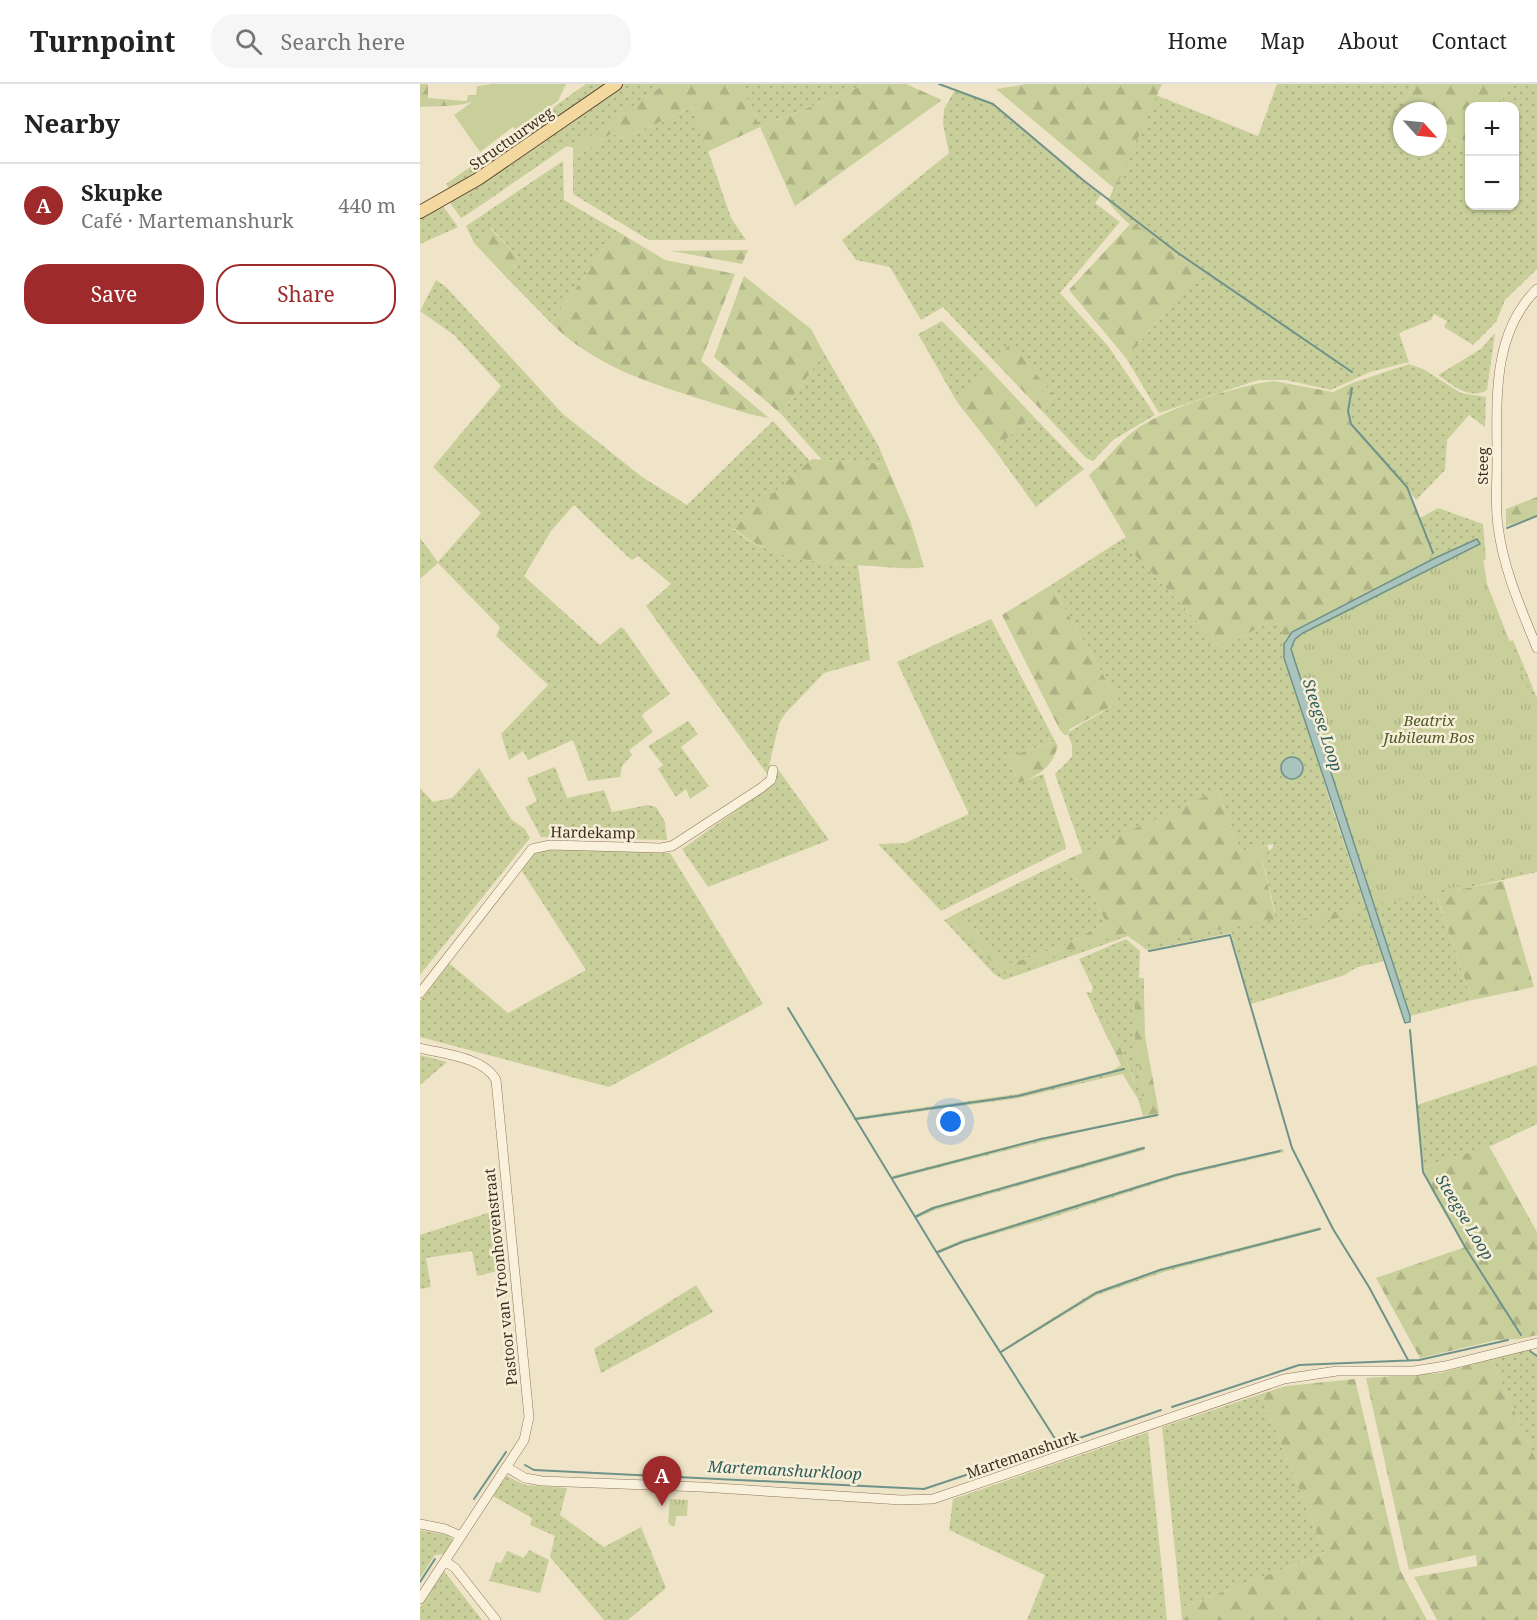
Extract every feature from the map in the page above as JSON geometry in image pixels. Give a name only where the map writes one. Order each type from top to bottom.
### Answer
[{"type":"main road","name":"Structuurweg","points":[[420,212],[478,179],[616,84]]},
{"type":"street","name":"Steeg","points":[[1537,289],[1510,326],[1493,394],[1497,525],[1504,559],[1537,648]]},
{"type":"street","name":"Hardekamp","points":[[420,993],[532,849],[550,845],[662,848],[672,846],[761,788],[771,780],[773,770]]},
{"type":"street","name":"Pastoor van Vroonhovenstraat","points":[[420,1048],[479,1064],[496,1080],[529,1417],[526,1435],[420,1599]]},
{"type":"street","name":"Martemanshurk","points":[[506,1467],[525,1478],[542,1481],[701,1487],[901,1500],[933,1499],[1284,1379],[1338,1371],[1414,1371],[1445,1366],[1537,1343]]},
{"type":"street","points":[[420,1524],[445,1529],[461,1536]]},
{"type":"street","points":[[445,1561],[455,1568],[496,1620]]},
{"type":"green space","points":[[420,84],[428,84],[428,98],[467,101],[468,95],[476,95],[477,86],[494,84],[488,92],[471,102],[451,106],[420,107]]},
{"type":"green space","points":[[490,84],[566,84],[558,101],[516,130],[513,127],[480,152],[454,115],[490,89]]},
{"type":"green space","points":[[586,84],[608,84],[452,191],[446,184]]},
{"type":"green space","points":[[624,84],[665,84],[580,144],[573,148],[567,146],[461,218],[450,203]]},
{"type":"green space","points":[[665,84],[740,84],[760,127],[707,152],[693,107],[622,139],[612,133],[573,159],[573,148]]},
{"type":"green space","points":[[740,84],[867,84],[760,127]]},
{"type":"green space","points":[[867,84],[906,84],[942,100],[795,206],[760,127]]},
{"type":"green space","points":[[1027,84],[1162,84],[1115,189],[996,89]]},
{"type":"green space","points":[[1277,84],[1414,84],[1404,102],[1393,102],[1393,156],[1447,156],[1447,134],[1465,145],[1465,210],[1519,210],[1519,102],[1501,102],[1511,84],[1537,84],[1537,269],[1505,300],[1496,322],[1473,345],[1444,327],[1447,321],[1434,314],[1431,320],[1399,333],[1409,362],[1370,372],[1331,390],[1286,380],[1258,380],[1159,413],[1126,358],[1202,269],[1139,231],[1127,222],[1108,201],[1156,95],[1258,136]]},
{"type":"green space","points":[[1414,84],[1511,84],[1501,102],[1465,102],[1465,145],[1447,134],[1447,102],[1404,102]]},
{"type":"green space","points":[[955,90],[992,104],[1101,195],[1095,203],[1120,222],[1060,293],[1108,346],[1155,415],[1113,440],[1093,461],[1086,458],[1040,409],[1055,397],[1011,344],[994,361],[943,307],[921,320],[890,267],[856,260],[842,240],[949,153],[943,124],[944,109]]},
{"type":"green space","points":[[693,107],[731,218],[746,240],[649,240],[573,194],[573,159],[612,133],[622,139]]},
{"type":"green space","points":[[563,161],[564,200],[617,231],[551,323],[505,276],[520,259],[491,228],[474,243],[466,226]]},
{"type":"green space","points":[[443,206],[458,227],[420,244],[420,218]]},
{"type":"green space","points":[[1132,222],[1177,256],[1202,269],[1126,358],[1069,290]]},
{"type":"green space","points":[[490,228],[520,259],[505,276],[474,243]]},
{"type":"green space","points":[[617,231],[665,260],[735,274],[701,361],[769,418],[745,413],[643,380],[585,351],[551,323]]},
{"type":"green space","points":[[748,250],[742,264],[672,251]]},
{"type":"green space","points":[[744,276],[811,329],[824,353],[781,414],[714,357]]},
{"type":"green space","points":[[436,280],[446,287],[563,414],[642,477],[687,505],[773,421],[810,461],[733,529],[746,539],[776,553],[825,563],[858,565],[870,660],[824,673],[784,715],[779,724],[767,774],[646,606],[671,584],[638,556],[632,560],[627,556],[574,505],[551,531],[524,576],[600,645],[621,627],[624,629],[670,694],[642,716],[653,732],[629,750],[632,755],[622,766],[620,777],[588,781],[573,740],[528,760],[523,751],[509,760],[501,734],[548,685],[496,636],[500,627],[438,563],[420,579],[420,538],[438,562],[481,513],[433,467],[501,386],[454,335],[420,311]]},
{"type":"green space","points":[[942,321],[988,368],[957,402],[918,334]]},
{"type":"green space","points":[[1495,333],[1487,390],[1474,394],[1467,392],[1438,375],[1481,349]]},
{"type":"green space","points":[[1011,343],[1055,397],[1040,409],[994,361]]},
{"type":"green space","points":[[824,353],[878,445],[886,464],[822,460],[781,414]]},
{"type":"green space","points":[[1409,364],[1423,369],[1461,393],[1486,397],[1485,427],[1469,415],[1447,440],[1445,470],[1416,500],[1366,443],[1357,431],[1348,411],[1352,383]]},
{"type":"green space","points":[[988,368],[1033,416],[994,449],[957,402]]},
{"type":"green space","points":[[1274,381],[1333,392],[1352,383],[1348,411],[1351,424],[1409,490],[1432,559],[1292,632],[1285,640],[1276,618],[1222,648],[1121,540],[1126,537],[1089,475],[1129,435],[1148,422],[1202,399],[1241,387]]},
{"type":"green space","points":[[1033,416],[1084,469],[1036,507],[994,449]]},
{"type":"green space","points":[[812,459],[886,464],[910,520],[924,567],[899,568],[836,564],[800,559],[765,548],[733,528]]},
{"type":"green space","points":[[1537,497],[1537,516],[1506,526],[1506,509]]},
{"type":"green space","name":"Beatrix Jubileum Bos","points":[[1438,508],[1483,524],[1486,559],[1305,653],[1448,671],[1513,640],[1537,698],[1537,872],[1436,895],[1472,1000],[1410,1016],[1291,649],[1295,639],[1303,633],[1480,544],[1477,539],[1432,559],[1418,519]]},
{"type":"green space","points":[[1121,540],[1222,648],[1276,618],[1285,640],[1284,644],[1330,802],[1384,961],[1360,966],[1345,975],[1251,1004],[1231,933],[1147,950],[1128,936],[1004,980],[994,974],[944,920],[948,918],[1004,974],[1130,931],[1144,944],[1275,912],[1262,859],[1273,844],[1240,851],[1218,790],[1083,854],[1055,774],[1072,757],[1072,745],[1067,733],[1119,702],[1051,585]]},
{"type":"green space","name":"Beatrix Jubileum Bos","points":[[1481,544],[1487,584],[1537,711],[1537,869],[1376,905],[1293,647],[1299,638]]},
{"type":"green space","points":[[1051,585],[1119,702],[1070,729],[1066,736],[1060,730],[1002,615]]},
{"type":"green space","points":[[991,619],[1055,741],[1008,757],[1019,783],[1043,774],[1066,846],[1065,849],[941,911],[878,844],[905,843],[969,814],[897,662]]},
{"type":"green space","points":[[688,721],[698,734],[681,747],[709,786],[690,799],[686,789],[676,797],[658,769],[663,765],[648,746]]},
{"type":"green space","points":[[1055,741],[1058,746],[1055,754],[1044,770],[1019,783],[1008,757]]},
{"type":"green space","points":[[555,767],[567,798],[604,790],[612,812],[648,805],[656,807],[665,822],[667,840],[541,837],[525,807],[537,801],[527,778]]},
{"type":"green space","points":[[479,768],[512,820],[525,829],[530,838],[420,975],[420,788],[433,802],[452,798]]},
{"type":"green space","points":[[777,768],[829,840],[708,887],[682,849],[772,785],[777,777]]},
{"type":"green space","points":[[1218,790],[1240,851],[1267,845],[1270,852],[1262,860],[1276,919],[1144,944],[1130,931],[1004,974],[948,918],[959,912],[1007,965],[1068,944],[1106,922],[1092,895],[1060,863]]},
{"type":"green space","points":[[536,848],[670,853],[763,1004],[609,1087],[420,1037],[420,1001],[449,963],[508,1013],[586,970],[520,868]]},
{"type":"green space","points":[[1060,863],[1092,895],[1106,922],[1068,944],[1007,965],[959,912]]},
{"type":"green space","points":[[1503,881],[1534,987],[1472,1000],[1436,894]]},
{"type":"green space","points":[[1360,906],[1362,911],[1356,914],[1290,928],[1285,923]]},
{"type":"green space","points":[[1126,939],[1140,951],[1139,978],[1144,978],[1144,995],[1135,995],[1135,1045],[1145,1097],[1138,1099],[1129,1085],[1135,1081],[1117,1040],[1104,1019],[1099,1020],[1086,992],[1091,993],[1093,988],[1079,959]]},
{"type":"green space","points":[[1135,995],[1144,995],[1145,1036],[1159,1113],[1143,1116],[1138,1099],[1145,1097],[1135,1045]]},
{"type":"green space","points":[[1104,1019],[1117,1040],[1135,1082],[1129,1085],[1123,1074],[1113,1076],[1111,1071],[1121,1065],[1099,1020]]},
{"type":"green space","points":[[420,1055],[447,1062],[420,1085]]},
{"type":"green space","points":[[1537,1065],[1537,1124],[1493,1145],[1423,1168],[1417,1105]]},
{"type":"green space","points":[[1111,1071],[1113,1076],[1019,1098],[858,1120],[856,1117],[1017,1094]]},
{"type":"green space","points":[[1159,1113],[1159,1116],[1113,1124],[894,1179],[892,1176],[1040,1138]]},
{"type":"green space","points":[[1144,1146],[1145,1150],[935,1210],[917,1218],[916,1215],[932,1207]]},
{"type":"green space","points":[[1489,1146],[1537,1232],[1537,1335],[1521,1339],[1497,1340],[1420,1358],[1376,1278],[1465,1247],[1432,1191],[1423,1168]]},
{"type":"green space","points":[[1283,1149],[1284,1152],[1176,1177],[1044,1220],[963,1243],[940,1253],[938,1250],[962,1240],[1175,1174]]},
{"type":"green space","points":[[500,1209],[506,1269],[477,1276],[472,1251],[426,1258],[431,1287],[420,1289],[420,1235]]},
{"type":"green space","points":[[1320,1227],[1321,1230],[1164,1272],[1097,1295],[1002,1352],[1001,1350],[1094,1292],[1159,1269]]},
{"type":"green space","points":[[696,1285],[713,1312],[601,1373],[594,1349]]},
{"type":"green space","points":[[1527,1349],[1537,1357],[1537,1462],[1491,1359]]},
{"type":"green space","points":[[1491,1359],[1537,1462],[1537,1620],[1437,1620],[1414,1577],[1477,1566],[1476,1555],[1409,1570],[1366,1378],[1441,1373]]},
{"type":"green space","points":[[1355,1379],[1400,1570],[1427,1620],[1182,1620],[1181,1608],[1325,1553],[1261,1394],[1286,1386]]},
{"type":"green space","points":[[1261,1394],[1325,1553],[1181,1608],[1162,1427]]},
{"type":"green space","points":[[1148,1432],[1167,1620],[1027,1620],[1045,1575],[949,1530],[953,1499]]},
{"type":"green space","points":[[507,1476],[525,1485],[567,1488],[560,1515],[604,1547],[641,1527],[666,1588],[628,1620],[604,1620],[550,1557],[555,1536],[530,1525],[532,1518],[493,1496]]},
{"type":"green space","points":[[670,1499],[688,1500],[687,1516],[676,1516],[675,1526],[671,1526],[668,1522]]},
{"type":"green space","points":[[420,1530],[447,1535],[453,1540],[444,1554],[435,1555],[420,1578]]},
{"type":"green space","points":[[529,1550],[549,1560],[540,1593],[489,1581],[496,1562],[501,1563],[507,1551],[524,1558]]},
{"type":"green space","points":[[444,1571],[482,1620],[420,1620],[420,1607]]},
{"type":"water","points":[[1477,539],[1480,544],[1303,633],[1295,639],[1291,649],[1410,1016],[1410,1022],[1405,1023],[1284,658],[1284,644],[1292,632],[1435,558]]},
{"type":"water","points":[[1292,757],[1300,760],[1303,768],[1300,776],[1292,779],[1284,776],[1281,768],[1284,760]]},
{"type":"waterway","points":[[939,84],[993,104],[1083,180],[1178,253],[1352,372]]},
{"type":"waterway","points":[[1352,388],[1348,411],[1351,424],[1407,487],[1433,553]]},
{"type":"waterway","name":"Steegse Loop","points":[[1507,528],[1537,516]]},
{"type":"waterway","points":[[1149,951],[1230,935],[1292,1148],[1333,1229],[1369,1287],[1408,1360]]},
{"type":"waterway","points":[[788,1008],[937,1253],[1059,1445],[1161,1410]]},
{"type":"waterway","name":"Steegse Loop","points":[[1410,1030],[1423,1172],[1465,1247],[1521,1335]]},
{"type":"waterway","points":[[855,1119],[1018,1096],[1124,1069]]},
{"type":"waterway","points":[[892,1178],[1041,1139],[1157,1115]]},
{"type":"waterway","points":[[915,1217],[933,1208],[1144,1148]]},
{"type":"waterway","points":[[938,1252],[962,1242],[1176,1175],[1280,1151]]},
{"type":"waterway","points":[[1001,1352],[1096,1293],[1160,1270],[1320,1229]]},
{"type":"waterway","name":"Martemanshurkloop","points":[[1172,1407],[1299,1365],[1419,1360],[1508,1340]]},
{"type":"waterway","name":"Steegse Loop","points":[[1530,1351],[1537,1356]]},
{"type":"waterway","name":"Martemanshurkloop","points":[[525,1465],[534,1470],[924,1489],[1041,1450]]},
{"type":"waterway","points":[[474,1499],[506,1452]]},
{"type":"waterway","points":[[420,1582],[435,1559]]},
{"type":"place","name":"Skupke","points":[[662,1506]]}]
